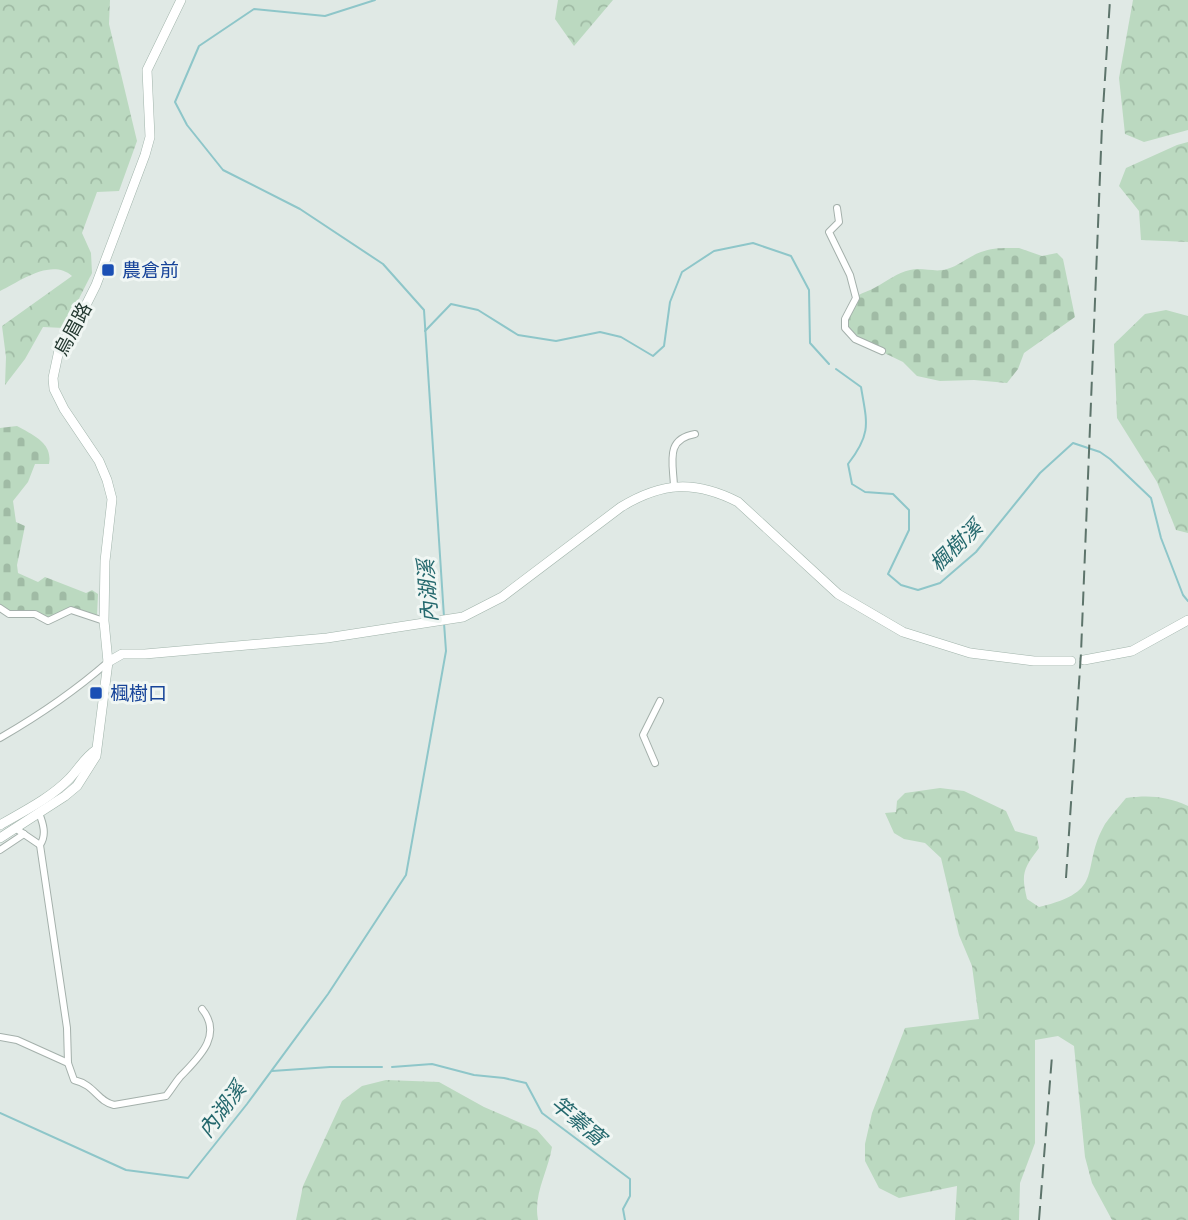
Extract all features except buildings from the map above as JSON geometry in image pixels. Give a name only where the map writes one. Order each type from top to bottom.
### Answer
[{"type":"street","name":"烏眉路","points":[[0,838],[77,786],[96,756],[108,662],[104,621],[105,561],[112,499],[99,461],[64,409],[54,389],[54,366],[59,350],[96,285],[145,155],[150,137],[147,70],[181,0]]},
{"type":"street","points":[[837,208],[839,222],[829,232],[850,275],[856,298],[845,319],[845,328],[855,339],[882,351]]},
{"type":"street","points":[[674,486],[673,453],[676,442],[682,436],[695,435]]},
{"type":"street","points":[[0,738],[25,724],[122,654],[327,638],[463,617],[502,597],[621,506],[651,490],[674,486],[691,485],[707,489],[738,502],[838,594],[904,632],[970,653],[1034,661],[1071,661]]},
{"type":"street","points":[[0,608],[12,614],[35,614],[48,621],[71,610],[104,621]]},
{"type":"street","points":[[1084,660],[1132,651],[1188,620]]},
{"type":"street","points":[[655,763],[643,735],[660,701]]},
{"type":"street","points":[[0,825],[47,798],[71,778],[86,757],[96,750]]},
{"type":"street","points":[[39,813],[44,825],[43,842],[40,845],[65,1016],[68,1063],[74,1080],[93,1088],[108,1104],[166,1096],[204,1052],[209,1042],[208,1016],[202,1009]]},
{"type":"street","points":[[15,828],[40,845]]},
{"type":"street","points":[[0,850],[24,834]]},
{"type":"street","points":[[0,1037],[17,1040],[68,1063]]},
{"type":"green space","points":[[0,0],[110,0],[109,24],[137,141],[119,191],[97,192],[82,233],[91,253],[92,273],[64,328],[43,327],[25,359],[5,385],[6,357],[2,326],[72,276],[64,271],[46,270],[0,291]]},
{"type":"green space","points":[[558,0],[613,0],[574,46],[555,19]]},
{"type":"green space","points":[[1133,0],[1188,0],[1188,130],[1144,142],[1125,134],[1119,78]]},
{"type":"green space","points":[[1188,142],[1188,242],[1141,240],[1139,211],[1119,186],[1126,168]]},
{"type":"green space","points":[[1019,248],[1042,256],[1057,253],[1063,259],[1075,317],[1024,353],[1018,369],[1007,383],[940,381],[917,376],[903,362],[847,335],[845,314],[852,300],[896,275],[915,269],[942,270],[956,266],[986,250]]},
{"type":"green space","points":[[1166,310],[1188,316],[1188,533],[1176,530],[1157,482],[1117,418],[1114,344],[1145,314]]},
{"type":"green space","points":[[17,426],[40,440],[48,450],[49,457],[49,464],[35,464],[28,482],[13,501],[16,522],[25,526],[17,565],[18,573],[38,582],[45,577],[86,593],[92,590],[98,594],[97,615],[68,608],[49,620],[35,613],[0,610],[0,428]]},
{"type":"green space","points":[[940,788],[964,791],[1006,811],[1015,831],[1037,837],[1039,848],[1027,867],[1024,883],[1027,899],[1039,907],[1061,901],[1075,894],[1083,886],[1105,824],[1126,798],[1157,797],[1188,806],[1188,1220],[1112,1220],[1092,1183],[1085,1157],[1074,1046],[1058,1036],[1035,1040],[1035,1143],[1020,1183],[1019,1220],[955,1220],[957,1186],[899,1198],[879,1188],[865,1161],[865,1144],[872,1113],[905,1028],[979,1019],[972,966],[959,935],[941,858],[925,843],[904,839],[894,833],[885,813],[896,812],[897,801],[905,793]]},
{"type":"green space","points":[[386,1080],[439,1082],[484,1107],[537,1130],[552,1147],[539,1192],[538,1220],[296,1220],[303,1186],[342,1101],[362,1086]]},
{"type":"waterway","name":"內湖溪","points":[[375,0],[325,16],[254,9],[199,46],[175,102],[187,125],[223,170],[300,209],[383,264],[424,310],[444,617]]},
{"type":"waterway","name":"楓樹溪","points":[[425,331],[451,304],[478,310],[518,335],[556,341],[600,332],[621,337],[653,356],[664,346],[670,302],[682,272],[714,251],[753,243],[791,256],[809,290],[810,343],[829,364]]},
{"type":"waterway","name":"楓樹溪","points":[[836,369],[861,387],[865,410],[864,436],[848,464],[852,484],[865,492],[893,494],[909,510],[909,530],[888,574],[901,585],[918,590],[940,583],[976,552],[1040,473],[1073,443],[1100,452],[1110,459],[1151,498],[1161,538],[1183,595],[1188,601]]},
{"type":"waterway","name":"內湖溪","points":[[0,1113],[126,1170],[188,1178],[247,1104],[328,994],[406,875],[446,651],[444,623]]},
{"type":"waterway","name":"竿蓁窩","points":[[392,1067],[432,1064],[474,1075],[526,1083],[542,1113],[630,1179],[630,1196],[623,1209],[625,1220]]},
{"type":"waterway","name":"竿蓁窩","points":[[272,1071],[382,1067]]},
{"type":"railway","points":[[1066,878],[1081,653],[1102,125],[1110,0]]},
{"type":"railway","points":[[1039,1220],[1052,1056]]},
{"type":"place","name":"農倉前","points":[[108,270]]},
{"type":"place","name":"楓樹口","points":[[96,693]]}]
